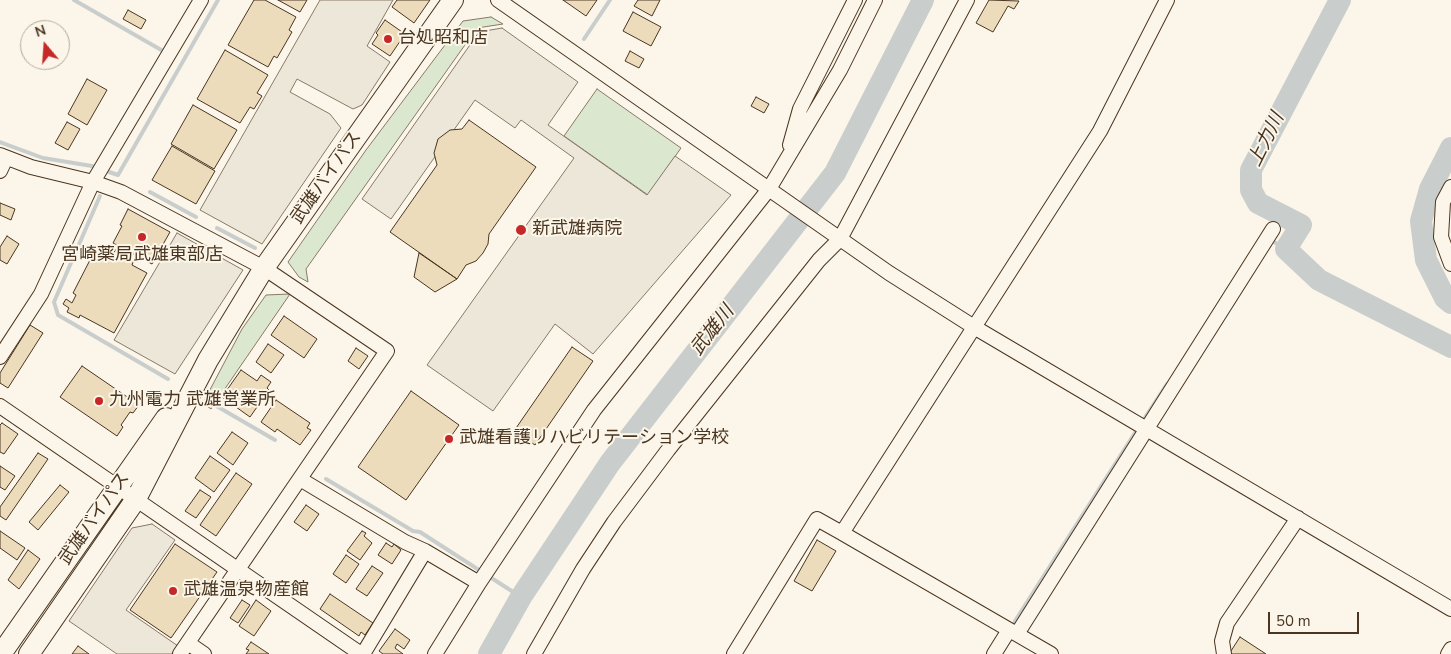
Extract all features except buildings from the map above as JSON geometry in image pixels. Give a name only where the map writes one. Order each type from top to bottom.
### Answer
[{"type":"highway","name":"武雄バイパス","points":[[29,654],[136,499],[208,360],[264,268],[453,0]]},
{"type":"highway","name":"武雄バイパス","points":[[1,654],[117,486],[208,360]]},
{"type":"street","points":[[0,357],[41,294],[93,182],[200,0]]},
{"type":"street","points":[[498,0],[889,273],[974,327],[1451,609]]},
{"type":"street","points":[[784,163],[800,108],[855,0]]},
{"type":"street","points":[[436,654],[479,583],[594,410],[770,190],[784,163],[840,70],[875,0]]},
{"type":"street","points":[[534,654],[583,569],[614,522],[668,450],[812,268],[838,238],[967,0]]},
{"type":"street","points":[[842,534],[1100,131],[1167,0]]},
{"type":"street","points":[[0,171],[3,156],[31,167],[93,182],[121,192],[264,268],[388,351],[184,648],[204,654]]},
{"type":"street","points":[[1451,187],[1443,202],[1441,238],[1451,264]]},
{"type":"street","points":[[994,654],[1013,632],[1147,430],[1273,229]]},
{"type":"street","points":[[0,406],[362,654],[425,551]]},
{"type":"street","points":[[300,479],[405,542],[425,551],[479,583]]},
{"type":"street","points":[[1224,654],[1222,641],[1227,623],[1298,518]]},
{"type":"street","points":[[734,654],[816,519],[1051,654]]},
{"type":"street","points":[[1448,654],[1451,650]]},
{"type":"green space","points":[[491,17],[503,24],[477,28],[306,269],[308,282],[299,277],[288,262],[366,150],[463,21]]},
{"type":"green space","points":[[597,89],[681,148],[648,195],[564,136]]},
{"type":"green space","points":[[290,294],[211,409],[203,403],[242,329],[266,295]]},
{"type":"shaded area","points":[[320,0],[393,0],[367,46],[390,62],[362,105],[353,109],[297,79],[290,92],[330,114],[341,128],[262,244],[200,210]]},
{"type":"shaded area","points":[[502,28],[578,82],[548,125],[647,195],[675,156],[731,195],[593,354],[555,324],[493,411],[427,365],[574,158],[521,120],[515,128],[475,100],[391,219],[362,199],[479,32]]},
{"type":"shaded area","points":[[177,233],[243,270],[175,374],[114,340]]},
{"type":"shaded area","points":[[152,524],[175,540],[126,610],[178,646],[172,654],[117,654],[69,621],[132,528]]},
{"type":"waterway","points":[[74,0],[163,51]]},
{"type":"waterway","points":[[109,172],[118,175],[218,0]]},
{"type":"waterway","points":[[584,39],[610,0]]},
{"type":"waterway","name":"武雄川","points":[[489,654],[521,597],[610,463],[835,173],[923,0]]},
{"type":"waterway","name":"上力川","points":[[1340,0],[1251,170],[1251,190],[1258,203],[1301,225],[1286,249],[1319,280],[1451,347]]},
{"type":"waterway","points":[[0,142],[43,158],[98,167]]},
{"type":"waterway","points":[[1451,148],[1430,189],[1421,221],[1426,260],[1445,298],[1451,303]]},
{"type":"waterway","points":[[150,192],[196,217]]},
{"type":"waterway","points":[[100,196],[54,302],[58,315],[168,379]]},
{"type":"waterway","points":[[217,228],[255,248]]},
{"type":"waterway","points":[[1269,239],[1286,249]]},
{"type":"waterway","points":[[1142,422],[1167,384]]},
{"type":"waterway","points":[[213,404],[275,440]]},
{"type":"waterway","points":[[1013,630],[1015,621],[1138,428]]},
{"type":"waterway","points":[[326,479],[413,531],[420,532],[521,597]]},
{"type":"place","name":"台処昭和店","points":[[388,39]]},
{"type":"place","name":"新武雄病院","points":[[521,230]]},
{"type":"place","name":"宮崎薬局武雄東部店","points":[[142,237]]},
{"type":"place","name":"九州電力 武雄営業所","points":[[99,401]]},
{"type":"place","name":"武雄看護リハビリテーション学校","points":[[449,439]]},
{"type":"place","name":"武雄温泉物産館","points":[[173,591]]}]
